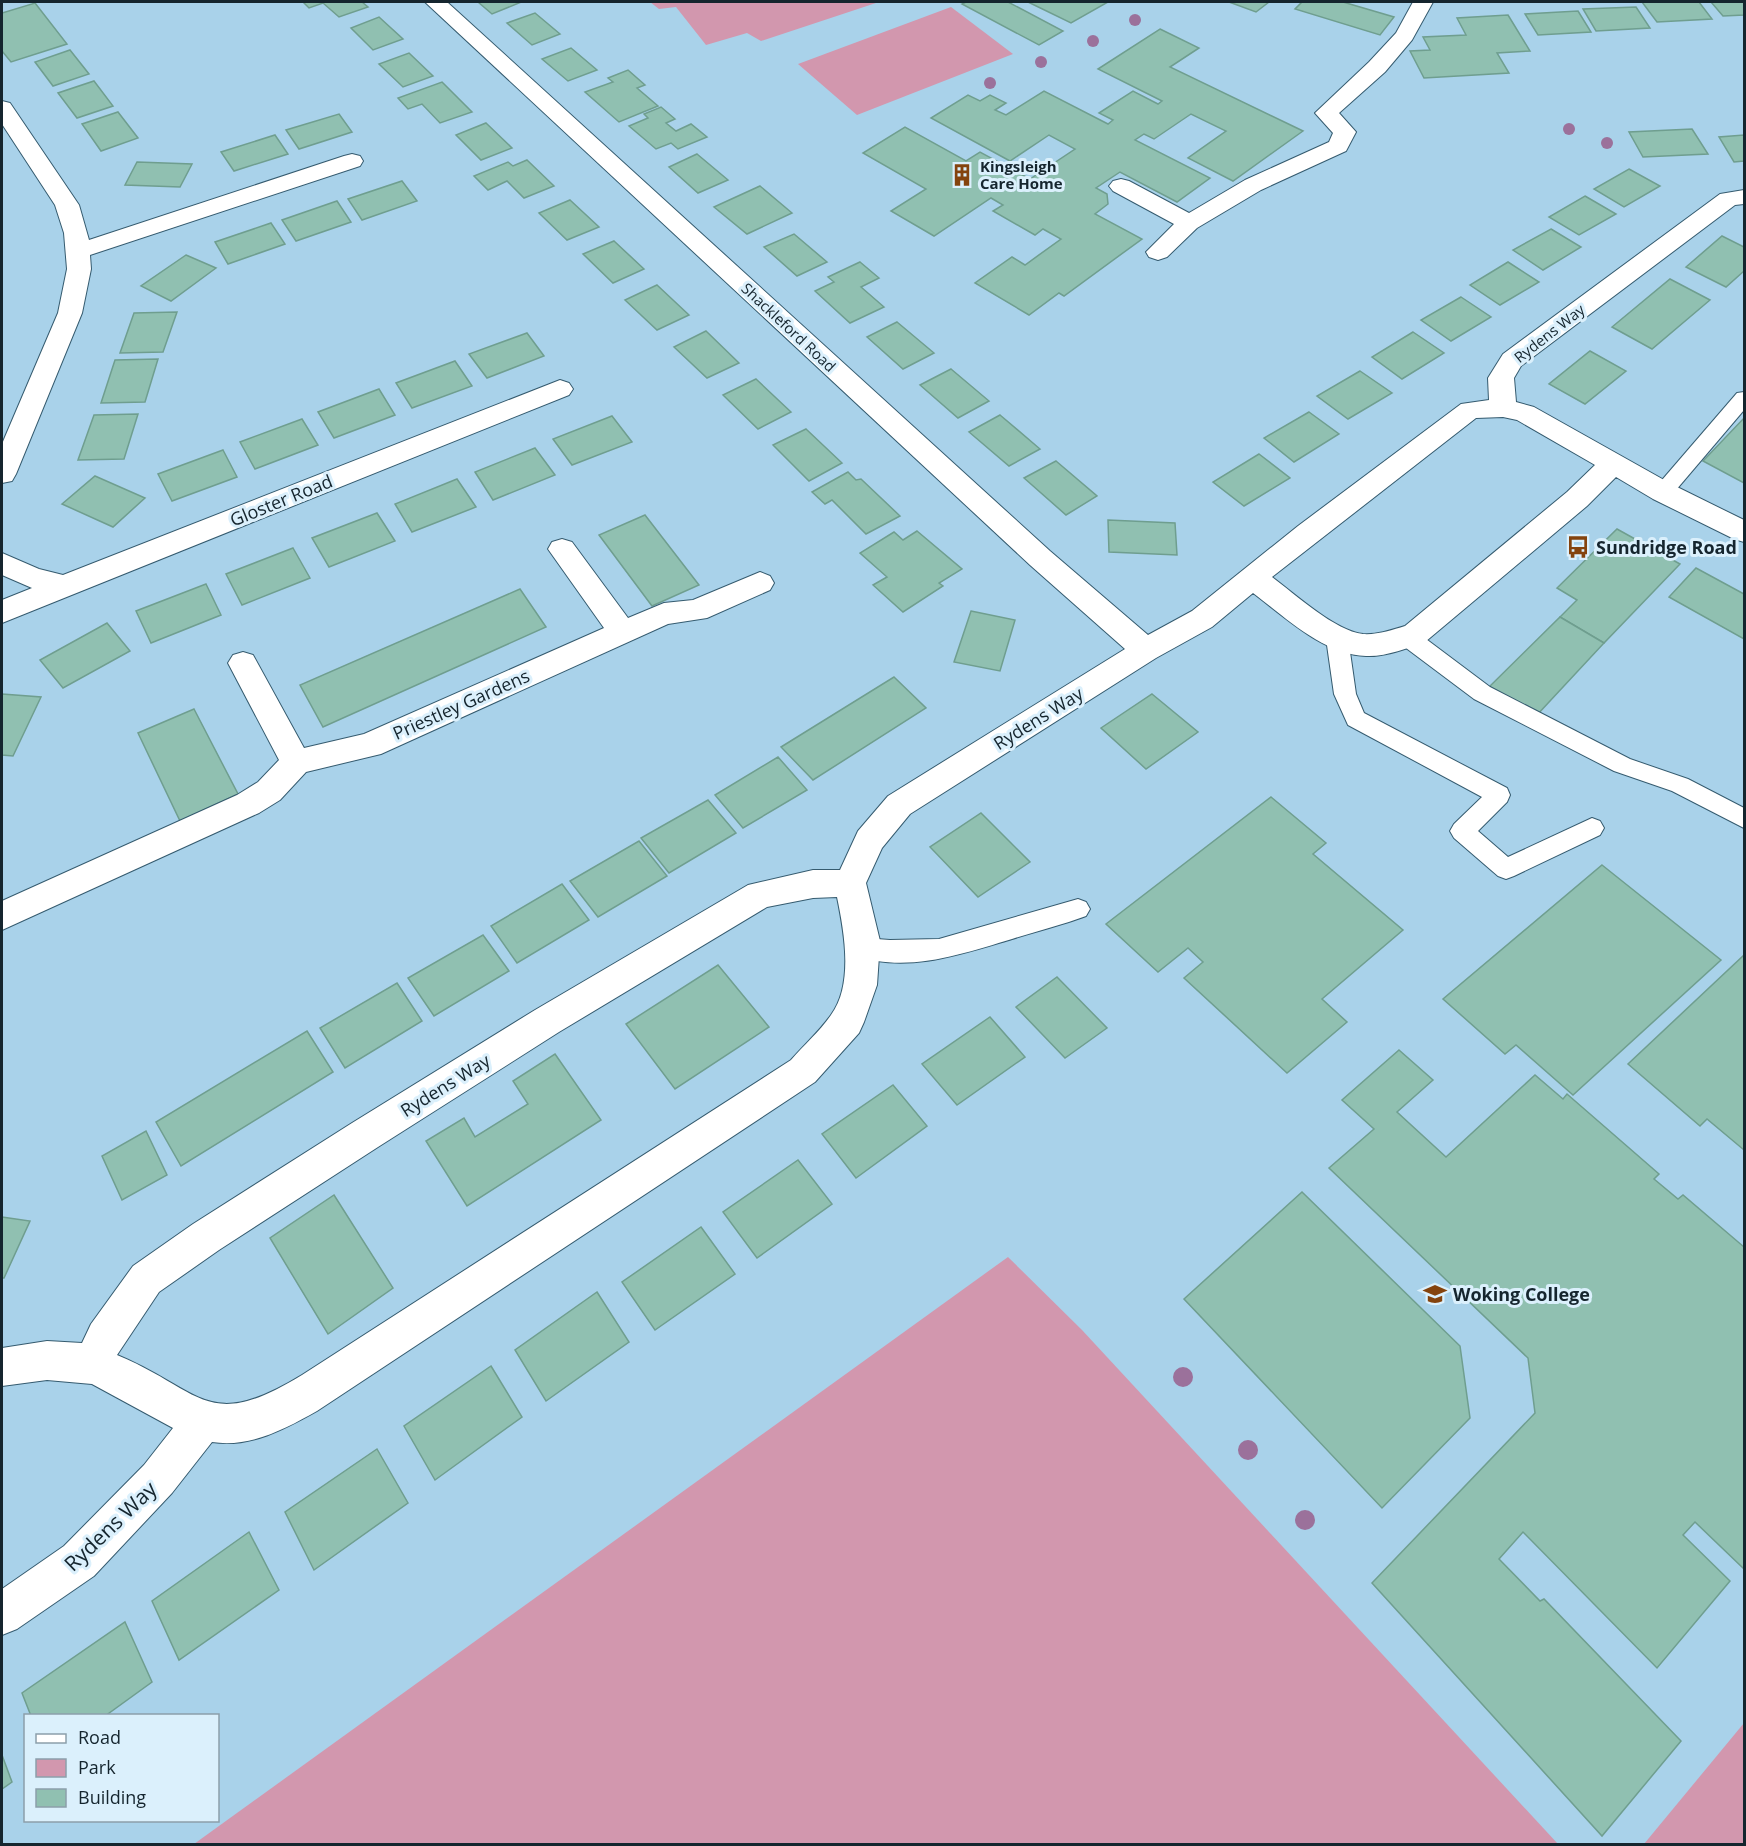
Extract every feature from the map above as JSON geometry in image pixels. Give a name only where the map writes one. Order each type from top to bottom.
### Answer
[{"type":"street","name":"Shackleford Road","points":[[435,2],[1040,558],[1146,650]]},
{"type":"street","points":[[1158,252],[1189,223],[1253,185],[1338,146],[1345,132],[1326,113],[1377,67],[1405,36],[1423,2]]},
{"type":"street","points":[[2,474],[70,313],[77,289],[79,251],[67,205],[5,121]]},
{"type":"street","points":[[79,251],[352,161]]},
{"type":"street","points":[[1121,186],[1189,223]]},
{"type":"street","name":"Rydens Way","points":[[92,1365],[105,1338],[146,1279],[206,1237],[365,1135],[547,1021],[760,895],[813,884],[850,883],[869,840],[899,805],[1146,650],[1202,618],[1470,410],[1503,408],[1502,378],[1512,360],[1736,198]]},
{"type":"street","name":"Gloster Road","points":[[2,612],[560,389]]},
{"type":"street","points":[[1503,408],[1526,413],[1663,492],[1744,532]]},
{"type":"street","points":[[1253,578],[1337,638],[1363,645],[1391,642],[1415,634],[1577,499],[1612,464]]},
{"type":"street","points":[[562,549],[622,631]]},
{"type":"street","points":[[2,563],[31,577],[64,586]]},
{"type":"street","name":"Priestley Gardens","points":[[296,762],[370,745],[622,631],[664,614],[697,610],[760,583]]},
{"type":"street","points":[[2,916],[248,804],[268,791],[296,762],[243,663]]},
{"type":"street","points":[[2,1367],[40,1360],[92,1365],[203,1422],[235,1424],[280,1410],[803,1071],[847,1022],[860,985],[863,948],[850,883]]},
{"type":"street","name":"Rydens Way","points":[[2,1614],[79,1561],[158,1479],[203,1422]]},
{"type":"lane","points":[[1663,492],[1744,398]]},
{"type":"lane","points":[[1406,636],[1482,693],[1622,765],[1680,785],[1744,819]]},
{"type":"lane","points":[[1337,638],[1345,694],[1356,719],[1499,795],[1462,831],[1506,869],[1592,828]]},
{"type":"lane","points":[[863,948],[890,951],[939,950],[1078,909]]},
{"type":"green space","points":[[650,2],[879,2],[761,41],[747,33],[706,45],[676,7],[659,9]]},
{"type":"green space","points":[[951,7],[1013,54],[857,115],[798,64]]},
{"type":"green space","points":[[1008,1257],[1082,1330],[1558,1844],[194,1844]]},
{"type":"green space","points":[[1744,1723],[1744,1844],[1644,1844]]},
{"type":"building","points":[[303,2],[362,2],[368,7],[339,17],[323,3],[309,8]]},
{"type":"building","points":[[478,2],[517,2],[519,3],[492,14]]},
{"type":"building","points":[[966,2],[1008,2],[1063,31],[1039,45],[962,4]]},
{"type":"building","points":[[1028,2],[1108,2],[1071,23]]},
{"type":"building","points":[[1229,2],[1269,2],[1256,12]]},
{"type":"building","points":[[1302,2],[1343,2],[1394,17],[1380,35],[1295,9]]},
{"type":"building","points":[[1642,2],[1699,2],[1712,19],[1657,22]]},
{"type":"building","points":[[1711,2],[1744,2],[1744,15],[1723,16]]},
{"type":"building","points":[[35,3],[67,44],[11,62],[2,51],[2,13]]},
{"type":"building","points":[[1636,7],[1650,28],[1596,31],[1583,9]]},
{"type":"building","points":[[1578,11],[1591,32],[1538,35],[1525,14]]},
{"type":"building","points":[[535,13],[560,34],[532,45],[507,23]]},
{"type":"building","points":[[1508,15],[1530,51],[1497,53],[1509,73],[1424,78],[1410,51],[1430,50],[1423,37],[1466,35],[1457,18]]},
{"type":"building","points":[[379,17],[403,39],[373,50],[351,28]]},
{"type":"building","name":"Kingsleigh Care Home","points":[[1160,29],[1199,48],[1170,67],[1303,131],[1233,181],[1188,158],[1226,131],[1191,114],[1154,139],[1144,134],[1135,140],[1210,178],[1177,202],[1120,172],[1096,188],[1107,194],[1108,204],[1095,214],[1142,239],[1064,296],[1059,293],[1029,315],[975,283],[1012,257],[1025,265],[1061,239],[1043,229],[1035,235],[993,211],[1003,205],[991,198],[934,236],[891,211],[926,189],[863,153],[905,127],[966,161],[980,152],[1030,179],[1075,149],[1049,135],[1010,161],[931,118],[968,95],[980,101],[990,95],[1006,103],[995,110],[1006,115],[1044,91],[1108,124],[1113,120],[1099,113],[1133,91],[1158,104],[1162,101],[1098,69]]},
{"type":"building","points":[[571,48],[597,70],[568,81],[542,59]]},
{"type":"building","points":[[70,50],[89,74],[53,86],[35,62]]},
{"type":"building","points":[[409,53],[433,76],[403,87],[379,64]]},
{"type":"building","points":[[628,70],[645,85],[637,88],[658,106],[619,122],[585,92],[613,82],[608,78]]},
{"type":"building","points":[[94,81],[113,106],[77,118],[58,93]]},
{"type":"building","points":[[442,82],[472,112],[440,123],[422,104],[408,109],[398,98]]},
{"type":"building","points":[[661,107],[675,119],[666,123],[676,131],[691,124],[707,137],[678,149],[671,143],[656,149],[629,126],[648,118],[644,114]]},
{"type":"building","points":[[118,112],[138,138],[101,151],[82,124]]},
{"type":"building","points":[[339,114],[352,132],[299,149],[286,130]]},
{"type":"building","points":[[486,123],[512,148],[481,160],[456,135]]},
{"type":"building","points":[[1692,129],[1708,154],[1643,157],[1629,132]]},
{"type":"building","points":[[275,135],[288,154],[234,171],[221,152]]},
{"type":"building","points":[[1744,135],[1744,161],[1734,162],[1719,137]]},
{"type":"building","points":[[697,154],[728,180],[698,193],[669,167]]},
{"type":"building","points":[[527,160],[554,186],[524,198],[507,181],[488,190],[474,176],[508,162],[513,166]]},
{"type":"building","points":[[137,162],[192,164],[180,187],[125,185]]},
{"type":"building","points":[[1629,169],[1660,186],[1624,207],[1594,189]]},
{"type":"building","points":[[402,181],[417,201],[362,220],[348,199]]},
{"type":"building","points":[[760,186],[792,213],[747,234],[714,207]]},
{"type":"building","points":[[1585,196],[1616,214],[1579,235],[1549,217]]},
{"type":"building","points":[[570,200],[599,227],[567,240],[539,213]]},
{"type":"building","points":[[337,201],[351,222],[296,241],[282,220]]},
{"type":"building","points":[[271,223],[285,244],[228,264],[215,242]]},
{"type":"building","points":[[1551,229],[1581,247],[1543,270],[1513,250]]},
{"type":"building","points":[[794,234],[827,262],[797,276],[764,247]]},
{"type":"building","points":[[1722,236],[1744,247],[1744,271],[1726,287],[1686,267]]},
{"type":"building","points":[[614,241],[644,269],[613,283],[583,254]]},
{"type":"building","points":[[186,255],[216,268],[171,301],[141,286]]},
{"type":"building","points":[[860,262],[879,278],[861,287],[884,307],[850,323],[815,291],[834,282],[828,277]]},
{"type":"building","points":[[1508,262],[1539,282],[1500,305],[1470,285]]},
{"type":"building","points":[[1670,279],[1710,300],[1652,349],[1612,327]]},
{"type":"building","points":[[657,285],[689,315],[657,330],[625,300]]},
{"type":"building","points":[[1461,297],[1491,317],[1451,341],[1421,320]]},
{"type":"building","points":[[177,312],[163,352],[120,353],[134,313]]},
{"type":"building","points":[[897,322],[934,353],[903,369],[867,337]]},
{"type":"building","points":[[706,331],[739,363],[707,378],[674,347]]},
{"type":"building","points":[[1413,332],[1444,353],[1402,379],[1372,357]]},
{"type":"building","points":[[527,333],[544,356],[487,378],[469,354]]},
{"type":"building","points":[[1590,351],[1626,371],[1585,404],[1549,384]]},
{"type":"building","points":[[158,359],[145,402],[101,403],[115,360]]},
{"type":"building","points":[[455,361],[472,386],[412,408],[396,383]]},
{"type":"building","points":[[951,369],[989,401],[958,418],[920,385]]},
{"type":"building","points":[[1360,371],[1392,393],[1348,419],[1317,396]]},
{"type":"building","points":[[756,379],[791,412],[758,429],[723,395]]},
{"type":"building","points":[[379,389],[395,415],[334,438],[318,412]]},
{"type":"building","points":[[1309,412],[1339,434],[1294,462],[1264,438]]},
{"type":"building","points":[[138,414],[124,459],[78,460],[94,415]]},
{"type":"building","points":[[1000,415],[1040,449],[1009,466],[969,432]]},
{"type":"building","points":[[612,416],[632,442],[572,465],[553,439]]},
{"type":"building","points":[[1744,418],[1744,483],[1703,461]]},
{"type":"building","points":[[302,419],[318,445],[255,469],[240,442]]},
{"type":"building","points":[[806,429],[842,463],[809,481],[773,445]]},
{"type":"building","points":[[535,448],[555,475],[493,500],[475,472]]},
{"type":"building","points":[[223,450],[237,477],[172,501],[158,474]]},
{"type":"building","points":[[1259,454],[1290,478],[1244,506],[1213,482]]},
{"type":"building","points":[[1056,461],[1097,496],[1066,515],[1024,478]]},
{"type":"building","points":[[848,472],[856,480],[861,479],[900,516],[866,534],[832,500],[825,504],[812,492]]},
{"type":"building","points":[[95,476],[145,498],[113,527],[62,504]]},
{"type":"building","points":[[457,479],[476,507],[412,532],[395,504]]},
{"type":"building","points":[[377,513],[395,541],[329,567],[312,538]]},
{"type":"building","points":[[645,515],[699,585],[652,606],[599,535]]},
{"type":"building","points":[[1108,520],[1175,523],[1177,555],[1109,552]]},
{"type":"building","points":[[1617,529],[1680,564],[1604,643],[1560,617],[1577,600],[1557,588]]},
{"type":"building","points":[[917,531],[962,569],[939,583],[943,586],[903,612],[873,585],[887,577],[860,553],[894,532],[903,540]]},
{"type":"building","points":[[293,548],[310,578],[242,605],[226,574]]},
{"type":"building","points":[[1696,568],[1744,594],[1744,639],[1669,597]]},
{"type":"building","points":[[206,584],[221,615],[151,643],[136,611]]},
{"type":"building","points":[[520,589],[546,627],[323,727],[300,685]]},
{"type":"building","points":[[971,611],[1015,620],[1000,671],[954,662]]},
{"type":"building","points":[[1560,617],[1604,643],[1536,716],[1489,687]]},
{"type":"building","points":[[107,623],[130,651],[63,688],[40,660]]},
{"type":"building","points":[[894,677],[926,708],[813,780],[781,747]]},
{"type":"building","points":[[2,694],[41,697],[13,756],[2,755]]},
{"type":"building","points":[[1152,694],[1198,732],[1146,769],[1101,728]]},
{"type":"building","points":[[194,709],[238,794],[180,821],[138,733]]},
{"type":"building","points":[[778,757],[807,790],[743,828],[715,795]]},
{"type":"building","points":[[1271,797],[1326,843],[1313,854],[1403,930],[1322,999],[1347,1022],[1287,1073],[1184,978],[1203,962],[1188,948],[1158,972],[1106,924]]},
{"type":"building","points":[[708,800],[736,833],[669,873],[641,838]]},
{"type":"building","points":[[981,813],[1030,862],[978,897],[930,847]]},
{"type":"building","points":[[639,841],[667,876],[598,917],[570,881]]},
{"type":"building","points":[[1602,865],[1721,960],[1573,1095],[1516,1045],[1505,1054],[1443,999]]},
{"type":"building","points":[[562,884],[589,920],[517,963],[491,926]]},
{"type":"building","points":[[483,935],[509,971],[434,1016],[408,978]]},
{"type":"building","points":[[1744,955],[1744,1150],[1707,1119],[1700,1126],[1628,1064]]},
{"type":"building","points":[[718,965],[769,1027],[675,1089],[626,1024]]},
{"type":"building","points":[[1057,977],[1107,1028],[1065,1058],[1016,1007]]},
{"type":"building","points":[[397,983],[422,1021],[345,1068],[320,1028]]},
{"type":"building","points":[[990,1017],[1025,1057],[957,1105],[922,1064]]},
{"type":"building","points":[[307,1031],[333,1072],[181,1166],[156,1122]]},
{"type":"building","points":[[1399,1050],[1433,1080],[1397,1112],[1446,1157],[1535,1075],[1563,1099],[1567,1094],[1659,1174],[1654,1179],[1678,1199],[1683,1195],[1744,1247],[1744,1569],[1695,1522],[1683,1535],[1730,1581],[1657,1668],[1523,1532],[1499,1559],[1540,1601],[1544,1599],[1681,1741],[1602,1836],[1372,1583],[1535,1413],[1528,1358],[1329,1168],[1374,1129],[1342,1100]]},
{"type":"building","points":[[555,1054],[601,1120],[467,1206],[426,1141],[464,1118],[475,1137],[528,1104],[513,1081]]},
{"type":"building","points":[[893,1085],[927,1126],[856,1178],[822,1134]]},
{"type":"building","points":[[146,1131],[167,1175],[122,1200],[102,1156]]},
{"type":"building","points":[[798,1160],[832,1204],[757,1258],[723,1212]]},
{"type":"building","points":[[1302,1192],[1460,1346],[1470,1418],[1382,1508],[1184,1299]]},
{"type":"building","points":[[334,1195],[393,1288],[328,1334],[270,1238]]},
{"type":"building","points":[[2,1217],[30,1221],[4,1278],[2,1278]]},
{"type":"building","points":[[701,1227],[735,1274],[655,1330],[622,1282]]},
{"type":"building","points":[[597,1292],[629,1342],[546,1401],[515,1350]]},
{"type":"building","points":[[491,1366],[522,1417],[435,1480],[404,1426]]},
{"type":"building","points":[[377,1449],[408,1503],[314,1570],[285,1512]]},
{"type":"building","points":[[249,1532],[279,1590],[179,1660],[152,1601]]},
{"type":"building","points":[[125,1622],[152,1682],[108,1714],[30,1714],[22,1693]]},
{"type":"building","points":[[2,1755],[12,1782],[2,1789]]},
{"type":"place","name":"Kingsleigh Care Home","points":[[962,175]]},
{"type":"place","name":"Sundridge Road","points":[[1578,547]]},
{"type":"place","name":"Woking College","points":[[1435,1294]]}]
